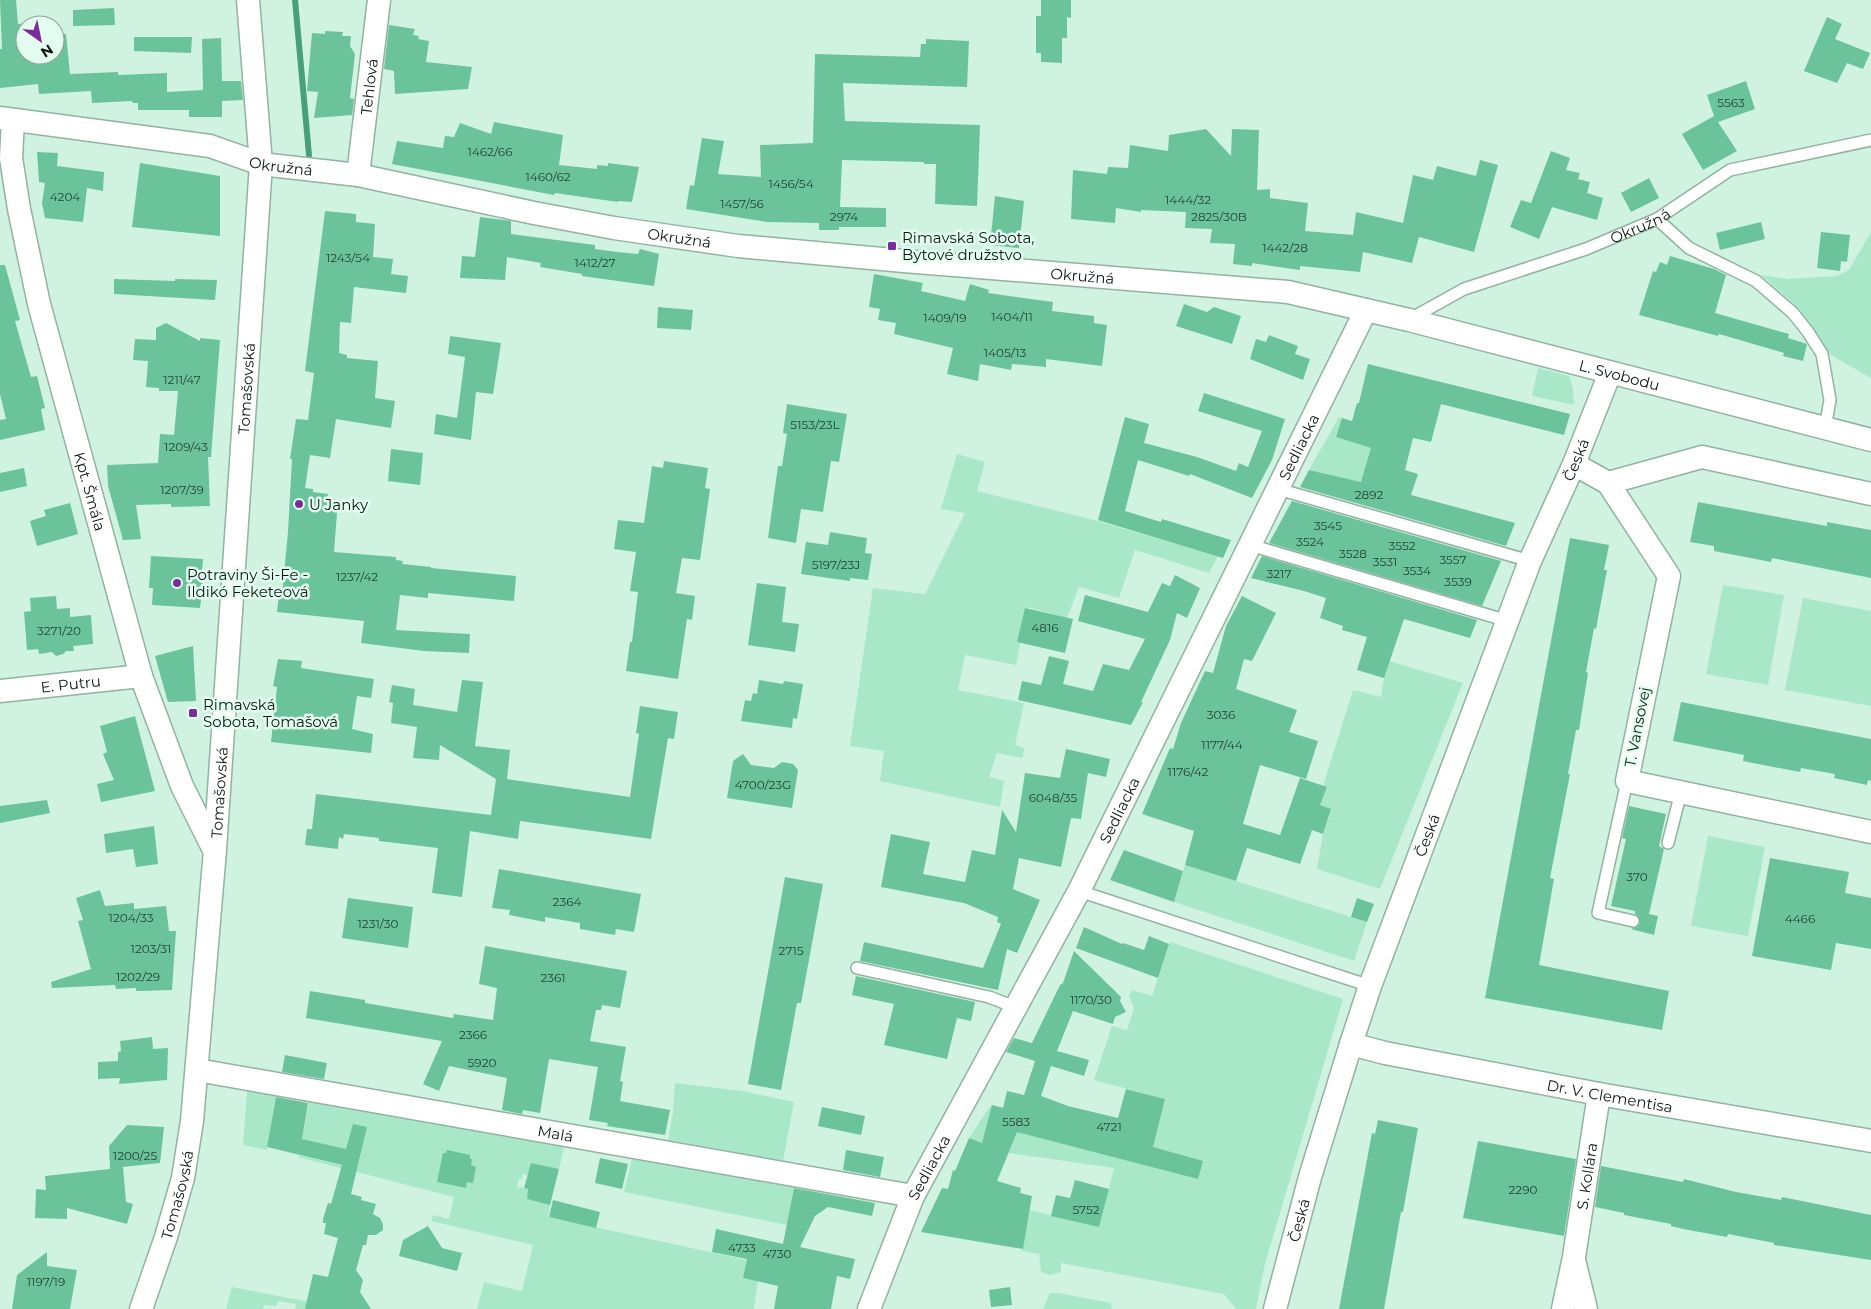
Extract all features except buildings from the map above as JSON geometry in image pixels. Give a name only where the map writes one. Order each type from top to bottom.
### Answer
[{"type":"street","name":"Tomašovská","points":[[141,1309],[166,1236],[183,1178],[192,1121],[197,1070],[215,850],[261,164],[248,0]]},
{"type":"street","name":"Tehlová","points":[[358,175],[379,0]]},
{"type":"street","name":"Okružná","points":[[6,119],[210,146],[261,164],[358,175],[534,213],[614,228],[738,246],[1288,292],[1366,310]]},
{"type":"street","name":"Kpt. Šmála","points":[[6,119],[19,209],[40,304],[141,676],[182,786],[215,850]]},
{"type":"street","name":"L. Svobodu","points":[[1366,310],[1871,440]]},
{"type":"street","name":"Sedliacka","points":[[869,1309],[913,1196],[1078,891],[1366,310]]},
{"type":"street","name":"Česká","points":[[1275,1309],[1310,1177],[1370,986],[1530,561],[1574,464],[1610,373]]},
{"type":"street","points":[[1608,483],[1702,457],[1871,494]]},
{"type":"street","name":"T. Vansovej","points":[[1574,464],[1608,483],[1669,576],[1627,781],[1871,832]]},
{"type":"street","name":"E. Putru","points":[[0,691],[141,676]]},
{"type":"street","name":"Dr. V. Clementisa","points":[[1351,1044],[1385,1054],[1599,1094],[1871,1141]]},
{"type":"street","name":"Malá","points":[[197,1070],[913,1196]]},
{"type":"street","name":"S. Kollára","points":[[1563,1309],[1574,1257],[1599,1094]]},
{"type":"street","name":"S. Kollára","points":[[1574,1257],[1586,1309]]},
{"type":"lane","name":"Okružná","points":[[1408,320],[1464,289],[1586,249],[1657,219],[1730,170],[1871,140]]},
{"type":"lane","points":[[1657,219],[1689,248],[1756,281],[1793,313],[1822,354],[1830,400],[1825,428]]},
{"type":"lane","points":[[1278,489],[1530,561]]},
{"type":"lane","points":[[1250,545],[1508,620]]},
{"type":"lane","points":[[1627,781],[1598,913],[1633,921]]},
{"type":"lane","points":[[1668,842],[1681,792]]},
{"type":"lane","points":[[1078,891],[1370,986]]},
{"type":"lane","points":[[857,968],[989,997],[1016,1007]]},
{"type":"green space","points":[[1871,232],[1871,378],[1831,355],[1792,302],[1761,275],[1787,279],[1837,276],[1849,270]]},
{"type":"green space","points":[[1538,368],[1569,376],[1573,389],[1574,405],[1532,396]]},
{"type":"green space","points":[[1339,417],[1342,418],[1337,437],[1375,449],[1364,483],[1309,470]]},
{"type":"green space","points":[[957,454],[985,462],[977,491],[1098,521],[1218,556],[1209,573],[1135,550],[1119,598],[1079,587],[1067,618],[1027,607],[1016,665],[965,655],[958,690],[1024,703],[1015,745],[1024,748],[1023,758],[997,753],[989,777],[1004,781],[1000,807],[880,781],[884,751],[850,746],[873,588],[925,594],[965,513],[941,509]]},
{"type":"green space","points":[[1723,585],[1784,595],[1768,685],[1706,674]]},
{"type":"green space","points":[[1803,598],[1871,611],[1871,706],[1785,690]]},
{"type":"green space","points":[[1389,661],[1463,683],[1380,889],[1317,869],[1323,834],[1331,810],[1320,805],[1327,787],[1323,786],[1353,690],[1381,697]]},
{"type":"green space","points":[[1708,836],[1765,847],[1748,936],[1691,926]]},
{"type":"green space","points":[[1185,865],[1367,922],[1354,961],[1174,902]]},
{"type":"green space","points":[[1170,942],[1343,999],[1265,1264],[1256,1309],[1236,1309],[1224,1294],[1061,1263],[1061,1272],[1050,1275],[1041,1272],[1039,1254],[1022,1251],[1030,1210],[1099,1227],[1114,1168],[1009,1153],[969,1138],[991,1105],[1092,1130],[1165,1099],[1094,1080],[1112,1026],[1127,1030],[1134,1008],[1129,996],[1132,990],[1152,996]]},
{"type":"green space","points":[[675,1083],[742,1091],[794,1102],[783,1161],[668,1140],[673,1112]]},
{"type":"green space","points":[[247,1091],[276,1096],[267,1150],[243,1145]]},
{"type":"green space","points":[[309,1102],[565,1143],[559,1169],[531,1163],[528,1175],[523,1174],[522,1179],[519,1179],[517,1187],[528,1189],[527,1199],[532,1200],[533,1197],[551,1201],[548,1217],[747,1260],[743,1278],[758,1281],[754,1309],[477,1309],[484,1282],[522,1291],[533,1245],[431,1221],[433,1215],[449,1219],[454,1197],[298,1157],[298,1155],[357,1169],[361,1153],[302,1139]]},
{"type":"green space","points":[[633,1155],[795,1182],[787,1225],[624,1192]]},
{"type":"green space","points":[[232,1287],[325,1305],[309,1309],[295,1309],[296,1304],[278,1301],[276,1306],[264,1305],[263,1309],[226,1309]]},
{"type":"green space","points":[[1050,1293],[1111,1303],[1112,1309],[1043,1309]]},
{"type":"waterway","points":[[295,0],[309,155]]},
{"type":"place","name":"Rimavská Sobota, Bytové družstvo","points":[[892,246]]},
{"type":"place","name":"U Janky","points":[[299,504]]},
{"type":"place","name":"Potraviny Ši-Fe - Ildikó Feketeová","points":[[177,583]]},
{"type":"place","name":"Rimavská Sobota, Tomašová","points":[[193,713]]}]
